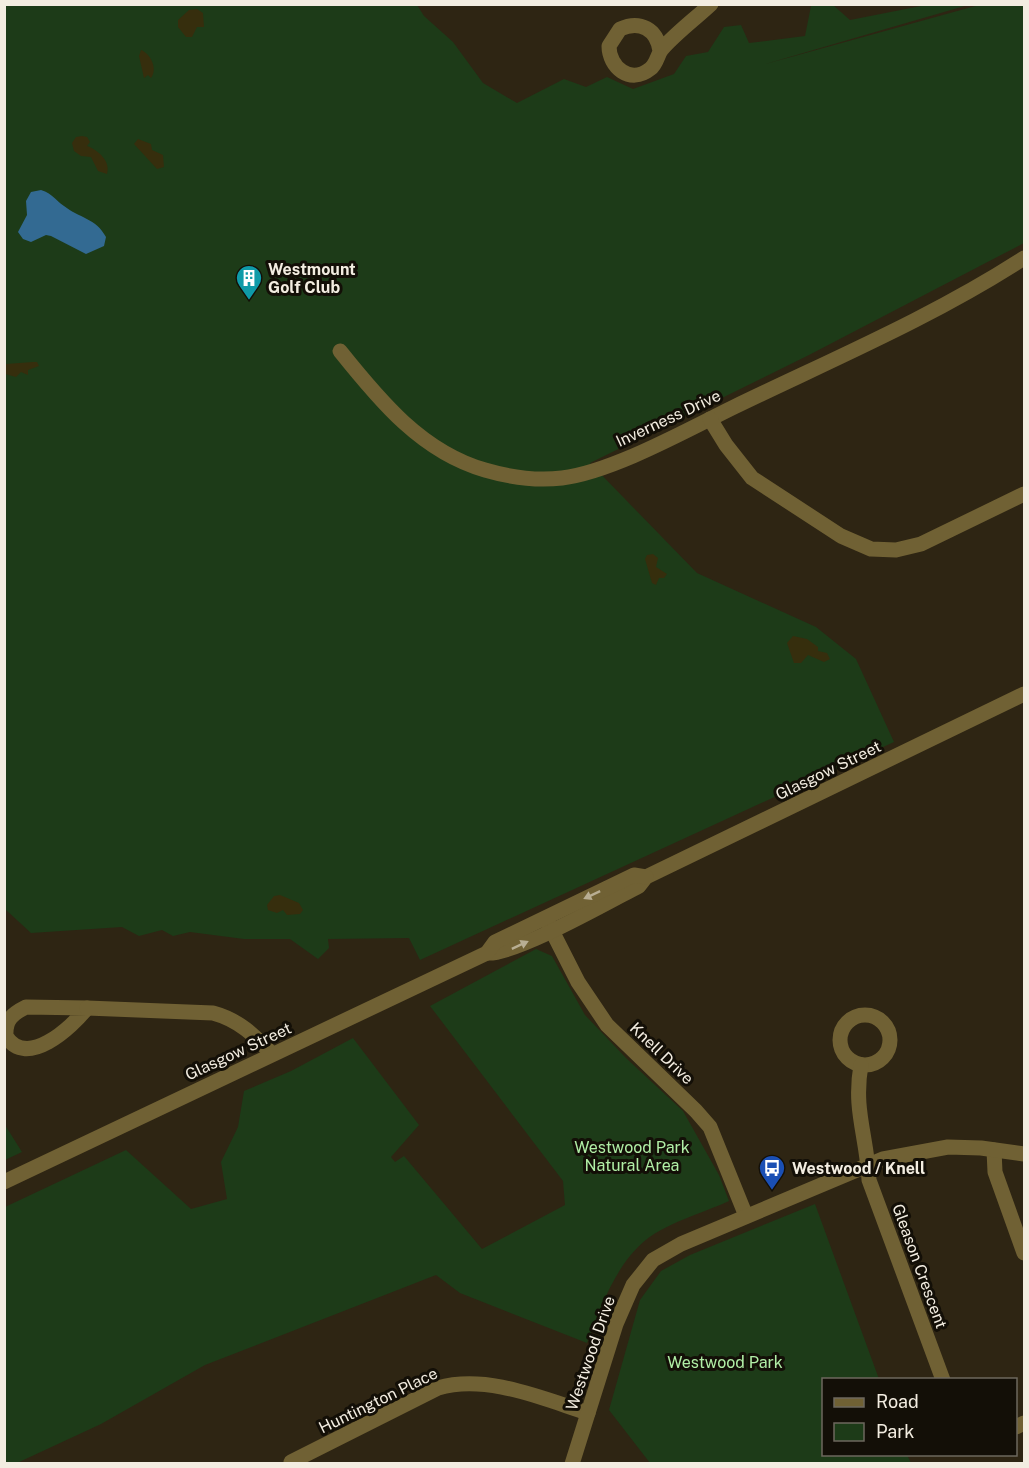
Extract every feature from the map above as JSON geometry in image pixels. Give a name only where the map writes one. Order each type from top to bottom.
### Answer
[{"type":"street","points":[[660,51],[711,4]]},
{"type":"street","name":"Inverness Drive","points":[[340,351],[378,398],[428,443],[451,458],[485,470],[513,476],[562,478],[605,467],[710,419],[901,327],[1024,258]]},
{"type":"street","points":[[710,419],[726,445],[752,478],[841,536],[871,549],[896,550],[921,544],[1024,494]]},
{"type":"street","name":"Glasgow Street","points":[[4,1182],[487,953],[495,942],[549,924],[634,875],[646,878],[1024,694]]},
{"type":"street","name":"Knell Drive","points":[[549,924],[578,982],[607,1025],[710,1127],[746,1216]]},
{"type":"street","points":[[87,1008],[74,1025],[45,1043],[28,1048],[16,1046],[6,1036],[6,1027],[10,1017],[26,1007],[87,1008],[213,1013],[231,1018],[248,1030],[272,1054]]},
{"type":"street","name":"Gleason Crescent","points":[[861,1065],[858,1114],[867,1149],[869,1180],[942,1378]]},
{"type":"street","name":"Westwood Drive","points":[[572,1464],[621,1314],[633,1285],[653,1260],[668,1250],[868,1163],[911,1151],[948,1147],[1024,1154]]},
{"type":"street","points":[[994,1150],[995,1172],[1024,1253]]},
{"type":"street","name":"Huntington Place","points":[[291,1462],[438,1388],[459,1382],[523,1393],[588,1413]]},
{"type":"green space","points":[[5,5],[417,5],[424,16],[453,42],[483,83],[517,103],[564,79],[586,87],[607,77],[633,89],[674,74],[686,56],[708,52],[724,27],[741,25],[749,43],[805,36],[811,6],[833,5],[850,20],[926,5],[968,5],[762,65],[979,5],[1024,5],[1024,243],[809,355],[590,463],[697,573],[816,627],[856,659],[894,742],[420,960],[409,938],[328,939],[329,948],[318,959],[290,939],[244,939],[190,932],[173,936],[162,930],[139,936],[122,927],[31,933],[5,909]]},
{"type":"green space","name":"Westwood Park Natural Area","points":[[536,949],[552,956],[585,1015],[626,1058],[683,1111],[719,1175],[729,1201],[661,1230],[634,1251],[615,1279],[587,1343],[460,1293],[436,1275],[205,1365],[101,1424],[17,1463],[5,1463],[5,1207],[126,1150],[191,1209],[227,1199],[221,1162],[238,1127],[244,1091],[291,1071],[353,1038],[419,1125],[391,1157],[395,1162],[404,1156],[482,1249],[565,1205],[563,1181],[430,1006]]},
{"type":"green space","points":[[5,1125],[22,1152],[4,1160]]},
{"type":"green space","name":"Westwood Park","points":[[815,1204],[879,1378],[822,1378],[822,1456],[908,1456],[911,1463],[650,1463],[609,1410],[640,1300],[661,1271],[690,1255]]},
{"type":"sand","points":[[197,9],[203,13],[204,27],[197,27],[192,37],[186,37],[178,27],[178,20],[189,10]]},
{"type":"sand","points":[[141,50],[148,55],[154,66],[151,78],[148,75],[144,78],[139,56]]},
{"type":"sand","points":[[76,137],[87,137],[90,142],[87,146],[99,153],[105,160],[107,174],[98,171],[91,157],[81,156],[74,151],[72,143]]},
{"type":"sand","points":[[138,139],[151,144],[152,150],[163,155],[164,167],[157,169],[134,144]]},
{"type":"sand","points":[[37,362],[39,366],[28,370],[28,375],[21,372],[16,377],[5,374],[6,364]]},
{"type":"sand","points":[[653,554],[658,558],[656,567],[667,574],[664,578],[659,578],[656,585],[652,583],[645,559],[647,555]]},
{"type":"sand","points":[[793,636],[807,639],[818,647],[818,651],[827,653],[830,659],[824,662],[808,655],[801,663],[794,663],[787,643]]},
{"type":"sand","points":[[280,895],[299,903],[303,910],[300,914],[287,915],[283,910],[277,913],[268,910],[267,905],[274,896]]},
{"type":"water","points":[[41,190],[97,226],[106,237],[104,246],[86,254],[51,236],[46,235],[31,242],[23,239],[18,232],[27,215],[26,201],[31,192]]},
{"type":"place","name":"Westmount Golf Club","points":[[249,301]]},
{"type":"place","name":"Westwood / Knell","points":[[772,1191]]}]
